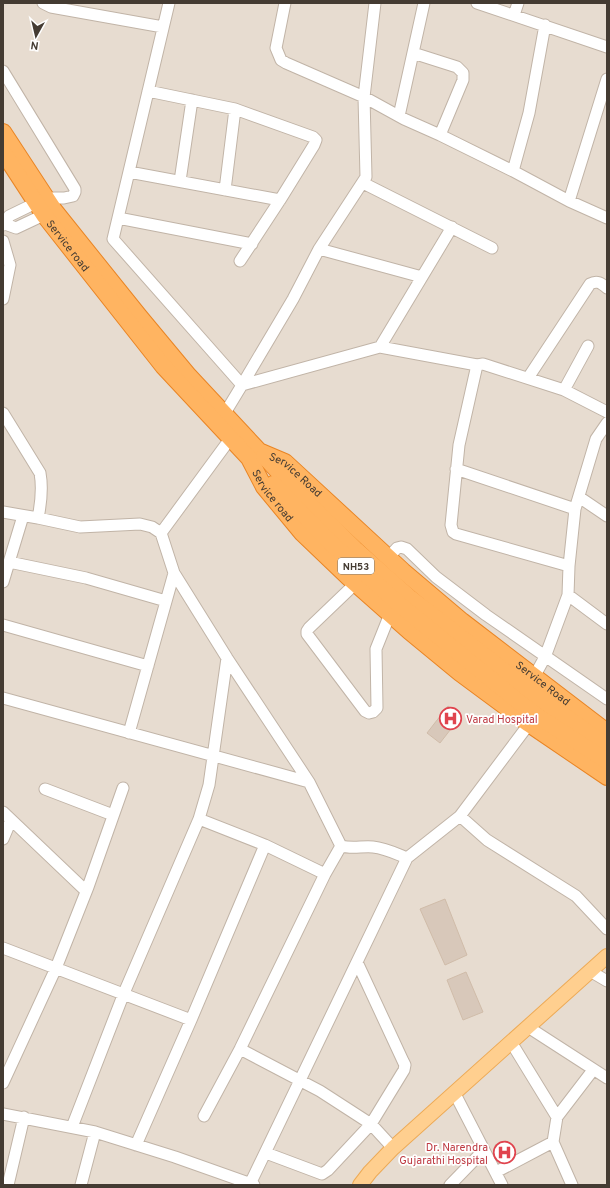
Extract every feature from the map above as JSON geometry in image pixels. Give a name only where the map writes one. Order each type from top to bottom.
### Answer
[{"type":"highway","name":"Service Road","points":[[3,132],[49,205],[189,376],[225,413],[254,454],[285,462],[388,558],[462,621],[607,732]]},
{"type":"highway","name":"Service road","points":[[3,152],[49,205],[163,366],[230,439],[254,454],[264,487],[302,533],[356,584],[460,673],[529,724],[607,777]]},
{"type":"highway","name":"NH53","points":[[254,454],[298,493],[355,549],[409,597],[539,698],[607,746]]},
{"type":"highway","name":"NH53","points":[[254,454],[334,546],[406,609],[519,702],[539,717],[607,761]]},
{"type":"main road","points":[[360,1185],[393,1148],[607,956]]},
{"type":"street","points":[[43,3],[51,6],[163,27]]},
{"type":"street","points":[[169,3],[113,239],[242,385]]},
{"type":"street","points":[[285,3],[276,48],[278,56],[281,60],[364,97],[399,116],[513,171],[568,201],[607,218]]},
{"type":"street","points":[[225,413],[293,299],[319,249],[366,177],[364,97],[375,3]]},
{"type":"street","points":[[399,116],[424,3]]},
{"type":"street","points":[[477,3],[607,47]]},
{"type":"street","points":[[514,15],[518,3]]},
{"type":"street","points":[[513,171],[529,113],[545,25]]},
{"type":"street","points":[[413,53],[457,67],[463,73],[463,80],[440,135]]},
{"type":"street","points":[[3,71],[75,189],[73,196],[49,205],[16,228],[4,225]]},
{"type":"street","points":[[568,201],[607,79]]},
{"type":"street","points":[[148,91],[234,109],[313,137],[316,140],[280,200],[240,261]]},
{"type":"street","points":[[180,181],[192,100]]},
{"type":"street","points":[[225,190],[234,109]]},
{"type":"street","points":[[129,172],[280,200]]},
{"type":"street","points":[[363,183],[492,248]]},
{"type":"street","points":[[118,218],[252,244]]},
{"type":"street","points":[[380,347],[452,227]]},
{"type":"street","points":[[3,241],[10,265],[3,299]]},
{"type":"street","points":[[319,249],[422,277]]},
{"type":"street","points":[[528,378],[590,284],[599,282],[607,288]]},
{"type":"street","points":[[564,390],[588,346]]},
{"type":"street","points":[[242,385],[380,347],[477,365],[483,364],[564,390],[607,412]]},
{"type":"street","points":[[477,365],[459,445],[451,525],[453,532],[569,566]]},
{"type":"street","points":[[3,413],[40,474],[42,497],[38,518]]},
{"type":"street","points":[[534,677],[545,657],[568,595],[569,566],[575,509],[596,439],[607,423]]},
{"type":"street","points":[[161,533],[230,439]]},
{"type":"street","points":[[456,469],[575,509]]},
{"type":"street","points":[[578,497],[607,516]]},
{"type":"street","points":[[3,512],[80,527],[140,524],[152,527],[161,533],[174,573],[227,658],[309,782],[341,846],[348,848],[362,846],[375,847],[407,858]]},
{"type":"street","points":[[3,582],[23,516]]},
{"type":"street","points":[[388,558],[397,548],[401,547],[407,549],[436,577],[545,657],[607,699]]},
{"type":"street","points":[[9,562],[86,578],[166,601]]},
{"type":"street","points":[[129,733],[174,573]]},
{"type":"street","points":[[356,584],[309,628],[307,634],[365,711],[369,713],[374,712],[377,708],[376,649],[390,614]]},
{"type":"street","points":[[568,595],[607,624]]},
{"type":"street","points":[[3,625],[148,666]]},
{"type":"street","points":[[72,1127],[124,993],[199,819],[209,785],[227,658]]},
{"type":"street","points":[[3,698],[309,782]]},
{"type":"street","points":[[3,1114],[95,1132],[175,1157],[252,1184],[300,1080],[407,858],[460,816],[529,724]]},
{"type":"street","points":[[3,1083],[56,968],[86,891],[123,788]]},
{"type":"street","points":[[45,789],[113,815]]},
{"type":"street","points":[[3,812],[86,891]]},
{"type":"street","points":[[460,816],[487,840],[576,896],[607,929]]},
{"type":"street","points":[[199,819],[265,845],[325,874]]},
{"type":"street","points":[[3,839],[11,820]]},
{"type":"street","points":[[136,1145],[192,1020],[265,845]]},
{"type":"street","points":[[204,1116],[240,1049],[325,874],[341,846]]},
{"type":"street","points":[[3,948],[192,1020]]},
{"type":"street","points":[[266,1153],[322,1174],[328,1170],[371,1124],[404,1070],[405,1065],[357,962]]},
{"type":"street","points":[[590,971],[607,981]]},
{"type":"street","points":[[528,1027],[607,1078]]},
{"type":"street","points":[[511,1042],[557,1117]]},
{"type":"street","points":[[240,1049],[320,1091],[371,1124],[393,1148]]},
{"type":"street","points":[[572,1185],[553,1142],[557,1117],[593,1070]]},
{"type":"street","points":[[454,1092],[502,1185]]},
{"type":"street","points":[[8,1185],[24,1117]]},
{"type":"street","points":[[81,1185],[95,1132]]},
{"type":"street","points":[[496,1172],[553,1142]]},
{"type":"street","points":[[450,1185],[484,1150]]},
{"type":"shaded area","points":[[3,3],[607,3],[607,1185],[3,1185]]},
{"type":"building","points":[[448,706],[461,716],[440,743],[427,733]]},
{"type":"building","points":[[445,899],[467,955],[445,965],[420,909]]},
{"type":"building","points":[[466,972],[483,1012],[463,1020],[447,980]]},
{"type":"building","points":[[506,1141],[511,1156],[501,1161],[495,1145]]},
{"type":"place","name":"Varad Hospital","points":[[450,719]]},
{"type":"place","name":"Dr. Narendra Gujarathi Hospital","points":[[504,1153]]}]
